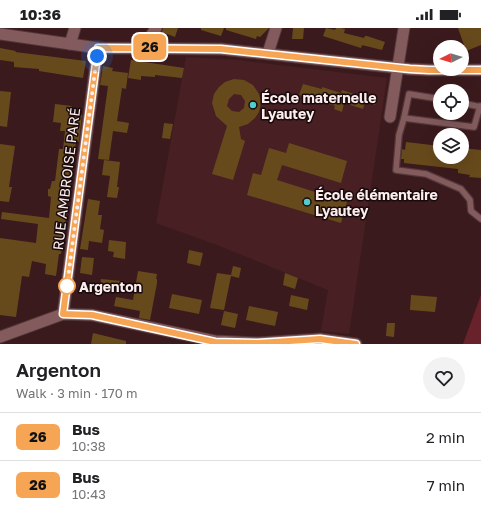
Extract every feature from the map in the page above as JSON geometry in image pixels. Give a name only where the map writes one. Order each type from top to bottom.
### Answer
[{"type":"street","points":[[70,44],[75,28]]},
{"type":"street","points":[[146,47],[149,38],[156,28]]},
{"type":"street","points":[[268,53],[276,28]]},
{"type":"street","points":[[390,117],[404,28]]},
{"type":"street","points":[[0,34],[98,48],[146,47],[221,49],[397,68],[429,70],[481,70]]},
{"type":"street","name":"RUE AMBROISE PARÉ","points":[[63,314],[98,48]]},
{"type":"street","points":[[0,337],[63,314],[92,315],[215,342],[258,343],[320,339],[356,344]]},
{"type":"lane","points":[[433,98],[409,94],[399,135],[396,170],[426,174],[461,189],[470,200],[471,211],[481,219]]},
{"type":"lane","points":[[404,118],[474,127],[480,106],[469,104]]},
{"type":"shaded area","points":[[186,57],[238,60],[387,78],[349,334],[321,331],[328,290],[217,245],[156,223]]},
{"type":"shaded area","points":[[481,295],[481,344],[463,344]]},
{"type":"building","points":[[163,28],[178,28],[175,37],[162,32]]},
{"type":"building","points":[[201,28],[224,28],[221,36],[201,30]]},
{"type":"building","points":[[226,28],[269,28],[260,37],[257,36],[256,39],[226,30]]},
{"type":"building","points":[[293,28],[304,28],[303,39],[292,39]]},
{"type":"building","points":[[326,28],[335,30],[336,28],[341,28],[345,29],[344,33],[364,38],[367,36],[385,42],[382,50],[362,45],[361,48],[323,36]]},
{"type":"building","points":[[458,28],[481,28],[481,45],[469,50],[469,40],[462,40]]},
{"type":"building","points":[[0,48],[16,51],[15,52],[86,61],[83,78],[39,71],[39,69],[14,67],[14,62],[0,60]]},
{"type":"building","points":[[131,60],[184,68],[182,78],[155,75],[155,77],[141,76],[141,80],[128,78]]},
{"type":"building","points":[[103,66],[113,68],[112,71],[128,73],[126,89],[122,88],[117,121],[129,123],[127,133],[113,131],[109,160],[98,159],[108,86],[100,85]]},
{"type":"building","points":[[234,79],[244,80],[253,85],[259,94],[261,102],[259,112],[255,118],[248,124],[239,127],[241,139],[245,141],[233,180],[212,174],[227,126],[216,116],[212,103],[214,94],[225,82]],"holes":[[[234,94],[241,95],[245,101],[244,108],[239,112],[232,111],[227,106],[229,99]]]},
{"type":"building","points":[[303,84],[322,89],[322,87],[341,93],[342,90],[360,96],[361,93],[377,98],[375,105],[365,102],[363,109],[344,103],[342,112],[334,109],[335,106],[299,95]]},
{"type":"building","points":[[0,91],[11,92],[7,127],[0,126]]},
{"type":"building","points":[[55,104],[72,106],[71,114],[82,115],[79,142],[76,141],[61,254],[59,254],[56,276],[45,274],[46,264],[32,261],[29,277],[22,276],[16,317],[0,315],[0,238],[36,243],[38,224],[1,219],[2,212],[49,218],[51,197],[48,196],[48,189],[50,189],[52,181],[55,181],[59,149],[63,149],[65,131],[60,131],[61,123],[53,122]]},
{"type":"building","points":[[164,123],[173,124],[170,139],[162,138]]},
{"type":"building","points":[[406,142],[433,145],[433,164],[469,164],[469,149],[481,150],[481,178],[469,177],[470,175],[458,173],[458,169],[404,163],[404,159],[401,159],[402,149],[405,150]]},
{"type":"building","points":[[289,143],[347,161],[341,183],[282,165],[277,180],[347,202],[341,223],[247,195],[253,173],[261,175],[269,148],[286,153]]},
{"type":"building","points":[[0,144],[15,146],[9,187],[12,187],[9,202],[0,201]]},
{"type":"building","points":[[104,160],[120,162],[117,198],[107,197],[110,176],[102,175]]},
{"type":"building","points":[[88,199],[100,201],[98,215],[102,215],[100,229],[104,230],[102,243],[89,241],[88,250],[80,249]]},
{"type":"building","points":[[109,240],[126,242],[125,259],[113,257],[114,252],[108,251]]},
{"type":"building","points":[[189,250],[203,253],[200,266],[187,263]]},
{"type":"building","points":[[82,257],[94,258],[92,275],[80,273]]},
{"type":"building","points":[[233,266],[241,268],[239,278],[231,276],[224,310],[210,308],[217,273],[231,275]]},
{"type":"building","points":[[138,271],[157,274],[157,283],[150,320],[139,318],[140,311],[114,306],[116,297],[133,300]]},
{"type":"building","points":[[285,273],[298,278],[295,289],[283,285]]},
{"type":"building","points":[[101,279],[121,281],[119,292],[100,289]]},
{"type":"building","points":[[172,294],[202,300],[199,314],[169,308]]},
{"type":"building","points":[[291,295],[309,299],[307,310],[289,306]]},
{"type":"building","points":[[411,295],[437,297],[435,312],[410,310]]},
{"type":"building","points":[[249,306],[278,312],[275,326],[246,320]]},
{"type":"building","points":[[224,311],[238,314],[235,328],[221,325]]},
{"type":"building","points":[[387,323],[395,323],[394,337],[386,336]]},
{"type":"building","points":[[93,333],[126,341],[126,344],[91,344]]},
{"type":"bus line","name":"26","points":[[356,344],[320,339],[258,343],[215,342],[92,315],[63,314],[98,48],[146,47],[221,49],[410,69],[481,70]]},
{"type":"place","name":"École maternelle Lyautey","points":[[253,105]]},
{"type":"place","name":"École élémentaire Lyautey","points":[[307,202]]},
{"type":"place","name":"Argenton","points":[[67,286]]},
{"type":"route","points":[[67,286],[97,56]]}]
